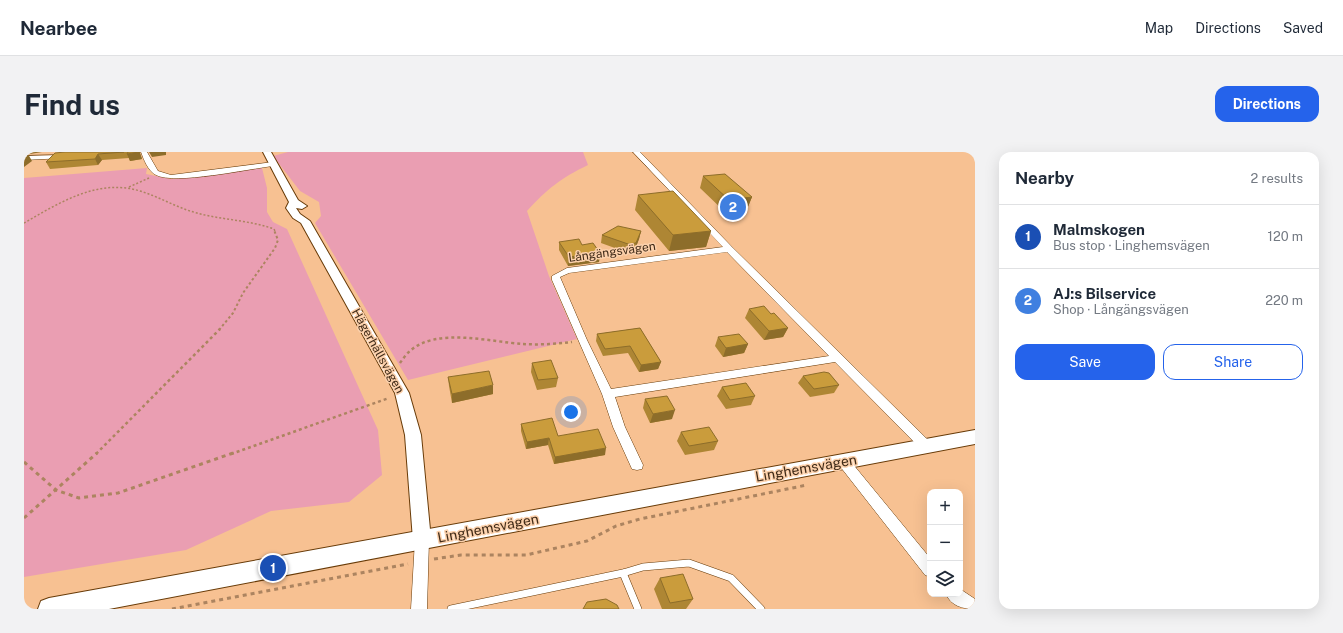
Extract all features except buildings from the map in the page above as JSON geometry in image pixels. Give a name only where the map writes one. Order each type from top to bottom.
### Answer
[{"type":"main road","name":"Linghemsvägen","points":[[49,609],[975,437]]},
{"type":"street","points":[[144,152],[152,168],[157,174],[178,177],[273,164]]},
{"type":"street","name":"Hägerhällsvägen","points":[[267,152],[294,202],[291,208],[296,216],[304,221],[402,393],[413,435],[422,540]]},
{"type":"street","points":[[636,152],[729,249],[926,446]]},
{"type":"street","points":[[24,158],[74,155]]},
{"type":"street","name":"Långängsvägen","points":[[637,465],[619,427],[608,394],[582,340],[556,280],[556,276],[567,271],[729,249]]},
{"type":"street","points":[[608,394],[837,358]]},
{"type":"street","points":[[843,461],[927,566]]},
{"type":"street","points":[[418,609],[422,540]]},
{"type":"street","points":[[958,597],[975,608]]},
{"type":"lane","points":[[451,609],[623,573],[643,567],[689,563],[731,578],[762,609]]},
{"type":"lane","points":[[623,573],[638,609]]},
{"type":"path","points":[[129,187],[157,174]]},
{"type":"path","points":[[24,223],[70,197],[85,192],[115,186],[129,187],[160,197],[176,207],[208,217],[253,222],[264,225],[274,229],[278,240],[276,248],[243,293],[233,313],[220,329],[105,445],[24,518]]},
{"type":"path","points":[[392,376],[404,357],[413,348],[426,342],[443,339],[476,338],[501,343],[541,345],[582,340]]},
{"type":"path","points":[[24,462],[56,490],[79,498],[118,493],[298,432],[402,393]]},
{"type":"path","points":[[172,609],[421,561],[462,555],[526,555],[587,541],[616,526],[640,519],[808,485]]},
{"type":"shaded area","points":[[288,152],[583,152],[588,165],[555,185],[541,196],[527,211],[549,276],[577,339],[408,380],[315,223],[321,216],[319,202],[300,191],[273,156]]},
{"type":"shaded area","points":[[147,168],[146,174],[171,179],[262,168],[267,188],[267,212],[273,222],[287,229],[378,430],[382,475],[349,502],[271,511],[186,550],[24,577],[24,178]]},
{"type":"place","name":"AJ:s Bilservice","points":[[733,207]]},
{"type":"place","name":"Malmskogen","points":[[273,568]]}]
